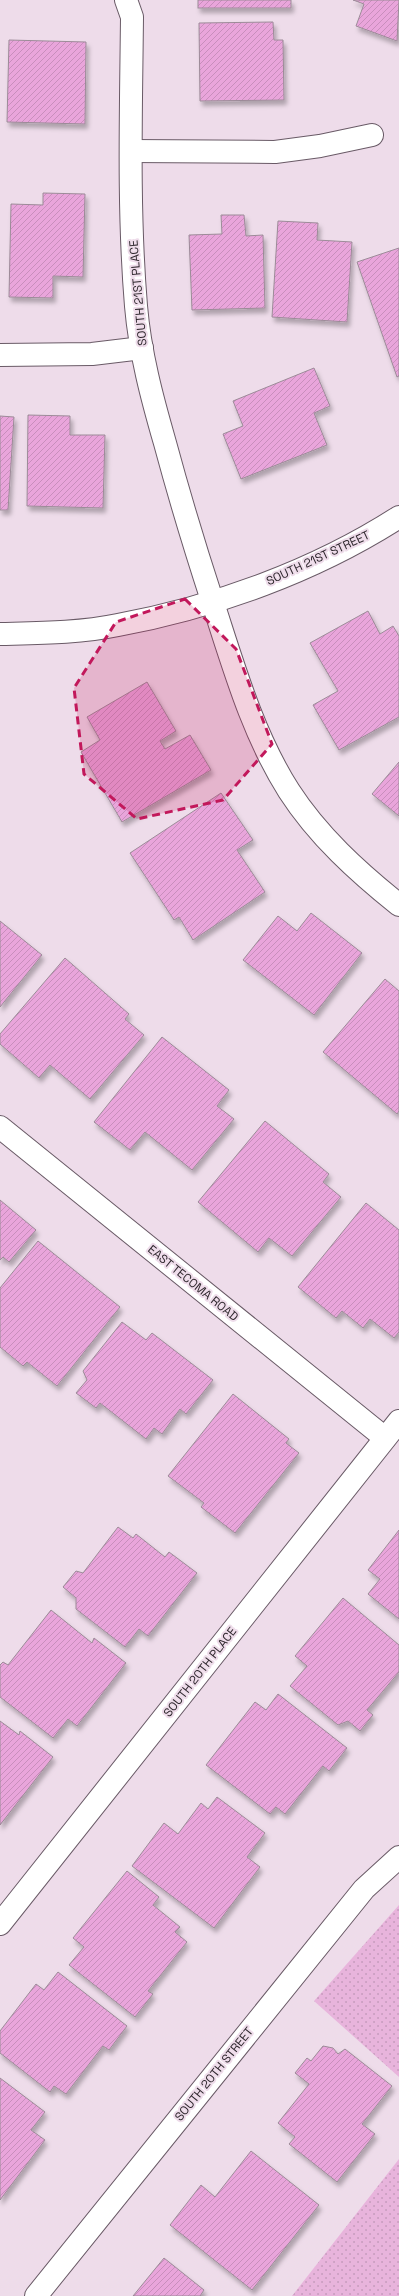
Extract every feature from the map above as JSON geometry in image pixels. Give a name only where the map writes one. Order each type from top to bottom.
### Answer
[{"type":"street","name":"SOUTH 21ST PLACE","points":[[126,0],[132,18],[131,151],[136,306],[149,386],[170,461],[213,601],[267,751],[290,792],[332,845],[359,873],[399,905]]},
{"type":"street","points":[[131,151],[275,152],[320,146],[372,135]]},
{"type":"street","points":[[0,355],[92,354],[142,348]]},
{"type":"street","name":"SOUTH 21ST STREET","points":[[0,634],[63,632],[117,626],[213,601],[277,579],[339,550],[399,517]]},
{"type":"street","name":"EAST TECOMA ROAD","points":[[0,1127],[385,1438]]},
{"type":"street","name":"SOUTH 20TH PLACE","points":[[0,1924],[399,1421]]},
{"type":"street","name":"SOUTH 20TH STREET","points":[[36,2296],[364,1889],[399,1857]]},
{"type":"highlighted area","points":[[185,599],[236,649],[272,744],[223,800],[137,819],[84,774],[74,688],[116,622]]},
{"type":"shaded area","points":[[399,1905],[399,2077],[314,2001]]},
{"type":"shaded area","points":[[399,2159],[399,2296],[292,2296],[299,2287]]},
{"type":"building","points":[[198,0],[291,0],[291,8],[198,8]]},
{"type":"building","points":[[353,0],[399,0],[397,41],[356,26],[364,4]]},
{"type":"building","points":[[273,22],[274,40],[283,40],[284,100],[200,101],[199,23]]},
{"type":"building","points":[[9,40],[86,42],[85,124],[7,122]]},
{"type":"building","points":[[43,193],[85,194],[83,277],[53,276],[53,298],[9,297],[11,204],[43,205]]},
{"type":"building","points":[[221,215],[244,215],[246,236],[263,235],[265,308],[192,310],[189,235],[222,234]]},
{"type":"building","points":[[278,221],[318,223],[317,240],[352,242],[347,322],[272,317]]},
{"type":"building","points":[[399,248],[399,376],[397,377],[357,262]]},
{"type":"building","points":[[314,368],[330,406],[314,413],[327,445],[241,479],[223,434],[243,426],[233,401]]},
{"type":"building","points":[[28,415],[70,416],[70,435],[105,435],[103,508],[27,506]]},
{"type":"building","points":[[0,416],[14,417],[8,510],[0,510]]},
{"type":"building","points":[[368,611],[380,634],[393,626],[399,636],[399,717],[339,750],[313,705],[338,691],[310,643]]},
{"type":"building","points":[[147,682],[176,731],[160,741],[165,749],[190,735],[211,770],[122,822],[81,752],[100,740],[87,717]]},
{"type":"building","points":[[399,762],[399,816],[372,794]]},
{"type":"building","points":[[221,793],[253,840],[237,850],[265,892],[193,940],[179,917],[174,920],[130,853]]},
{"type":"building","points":[[311,913],[362,953],[314,1015],[243,960],[278,916],[297,931]]},
{"type":"building","points":[[0,921],[42,955],[0,1007]]},
{"type":"building","points":[[65,958],[129,1014],[125,1019],[144,1035],[90,1099],[50,1065],[39,1078],[0,1044],[0,1034]]},
{"type":"building","points":[[385,979],[399,991],[399,1111],[397,1114],[323,1052]]},
{"type":"building","points":[[162,1037],[229,1090],[217,1106],[234,1119],[192,1170],[145,1132],[130,1150],[94,1122]]},
{"type":"building","points":[[265,1121],[329,1174],[323,1182],[341,1197],[292,1256],[269,1238],[258,1252],[198,1202]]},
{"type":"building","points":[[0,1200],[36,1230],[9,1262],[3,1257],[0,1260]]},
{"type":"building","points":[[366,1203],[399,1230],[399,1332],[394,1338],[370,1319],[363,1328],[342,1311],[336,1318],[298,1287]]},
{"type":"building","points":[[38,1241],[120,1307],[57,1386],[27,1362],[23,1366],[0,1347],[0,1288]]},
{"type":"building","points":[[122,1322],[146,1340],[152,1333],[213,1380],[186,1414],[180,1409],[162,1434],[154,1428],[146,1439],[100,1403],[96,1408],[76,1393],[87,1380],[83,1371]]},
{"type":"building","points":[[233,1394],[289,1439],[286,1443],[299,1453],[235,1533],[201,1507],[204,1503],[168,1476]]},
{"type":"building","points":[[118,1527],[133,1538],[136,1534],[165,1557],[169,1552],[197,1573],[148,1636],[139,1629],[125,1647],[76,1609],[76,1598],[63,1587],[76,1571],[83,1573]]},
{"type":"building","points":[[399,1530],[399,1619],[368,1594],[380,1579],[368,1570]]},
{"type":"building","points":[[343,1598],[399,1645],[399,1672],[367,1710],[373,1715],[360,1731],[348,1721],[338,1725],[290,1686],[307,1666],[295,1656]]},
{"type":"building","points":[[51,1610],[92,1643],[94,1638],[126,1663],[77,1726],[68,1719],[53,1738],[0,1697],[0,1665],[3,1662],[8,1665]]},
{"type":"building","points":[[278,1694],[347,1748],[329,1771],[323,1766],[285,1814],[276,1807],[270,1814],[206,1765],[255,1702],[266,1710]]},
{"type":"building","points":[[0,1721],[19,1735],[20,1731],[53,1757],[0,1825]]},
{"type":"building","points":[[217,1797],[265,1833],[247,1857],[260,1867],[214,1928],[132,1866],[164,1823],[178,1834],[201,1803],[208,1809]]},
{"type":"building","points":[[127,1871],[159,1897],[153,1905],[180,1927],[175,1932],[187,1942],[148,1991],[153,1994],[135,2017],[69,1965],[84,1947],[73,1938]]},
{"type":"building","points":[[58,1972],[127,2026],[109,2050],[103,2046],[66,2094],[54,2086],[50,2092],[0,2053],[0,2031],[36,1984],[44,1990]]},
{"type":"building","points":[[323,2046],[333,2048],[338,2054],[345,2049],[392,2086],[362,2124],[375,2134],[337,2182],[289,2144],[295,2137],[278,2123],[309,2084],[295,2073],[307,2058],[311,2061]]},
{"type":"building","points":[[0,2078],[45,2112],[31,2130],[45,2140],[0,2200]]},
{"type":"building","points":[[251,2151],[319,2205],[252,2290],[170,2225],[201,2185],[215,2197]]},
{"type":"building","points":[[164,2258],[204,2290],[200,2296],[133,2296]]}]
